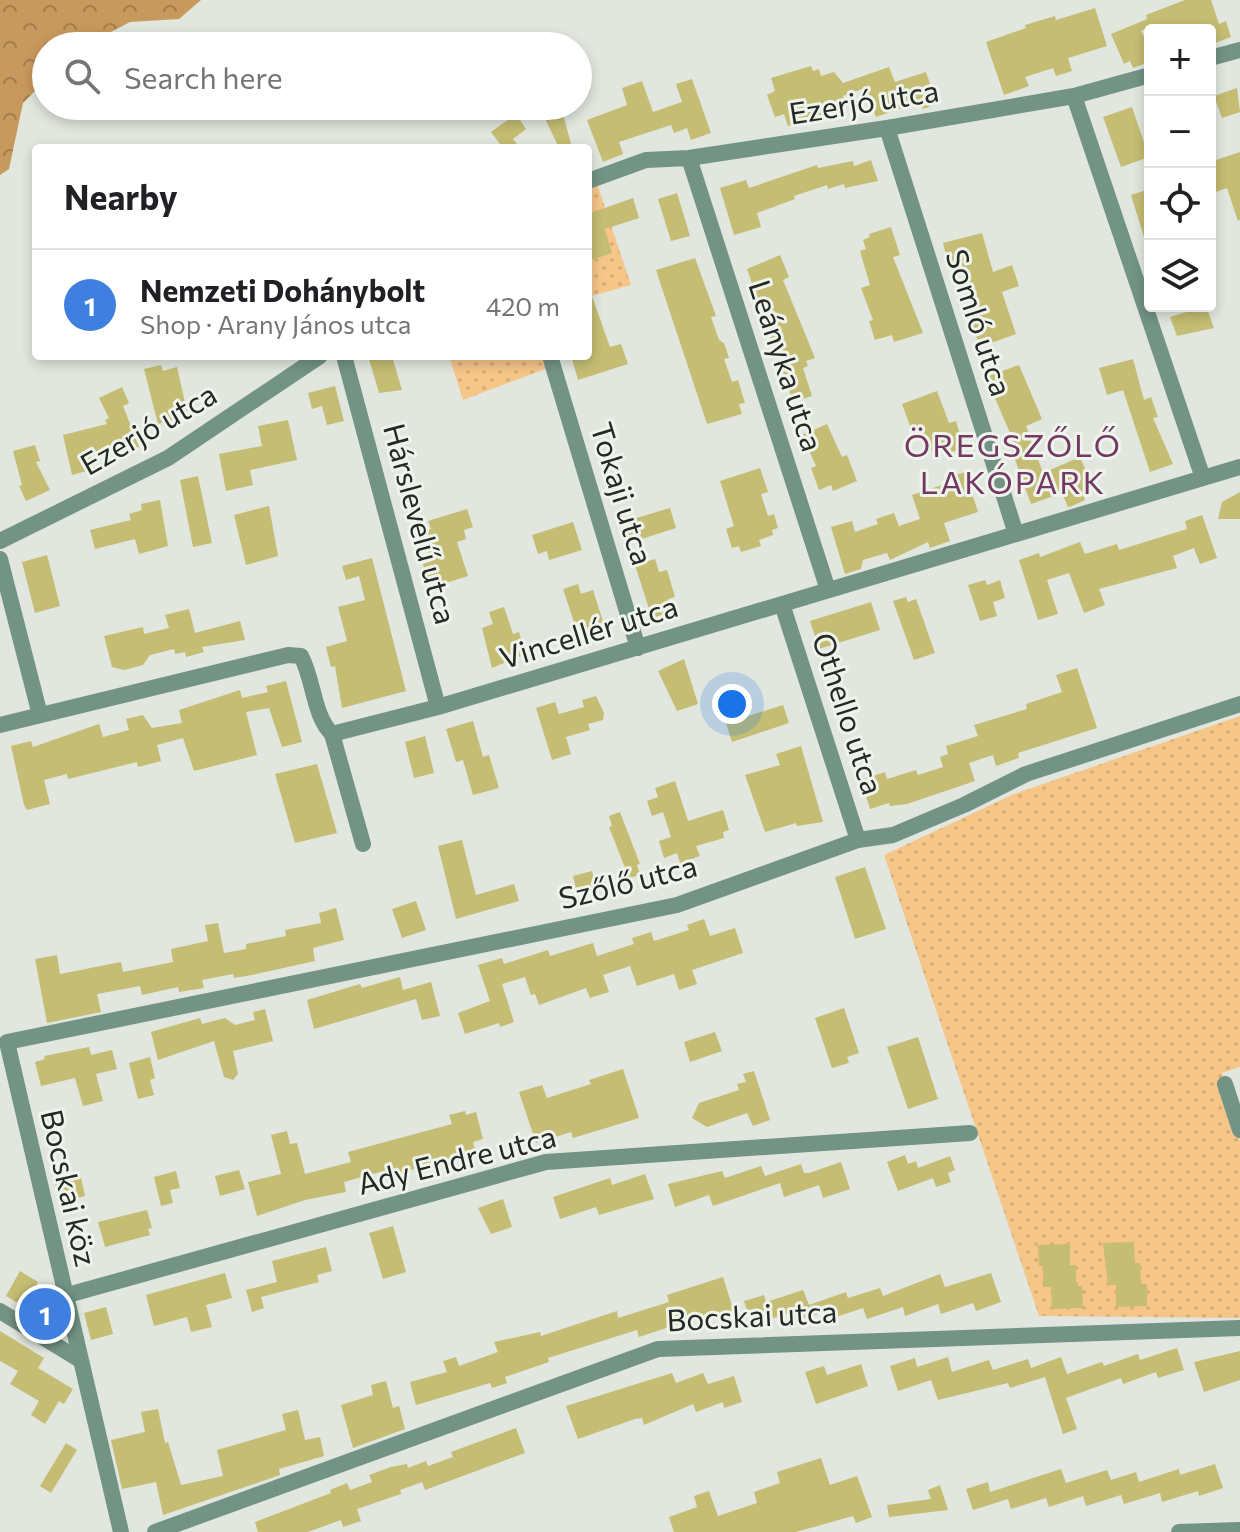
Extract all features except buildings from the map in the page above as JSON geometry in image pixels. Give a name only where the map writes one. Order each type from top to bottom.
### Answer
[{"type":"street","points":[[1216,56],[1240,50]]},
{"type":"street","name":"Ezerjó utca","points":[[592,180],[646,160],[689,158],[887,128],[1074,96],[1144,77]]},
{"type":"street","points":[[1074,96],[1203,478]]},
{"type":"street","name":"Somló utca","points":[[887,128],[1016,534]]},
{"type":"street","name":"Leányka utca","points":[[689,158],[828,590]]},
{"type":"street","name":"Ezerjó utca","points":[[0,541],[168,458],[314,360]]},
{"type":"street","name":"Hárslevelű utca","points":[[345,360],[438,707]]},
{"type":"street","name":"Tokaji utca","points":[[551,360],[638,648]]},
{"type":"street","name":"Vincellér utca","points":[[332,734],[438,707],[1240,467]]},
{"type":"street","points":[[0,559],[40,715]]},
{"type":"street","name":"Othello utca","points":[[782,604],[858,840]]},
{"type":"street","points":[[0,725],[288,655],[301,656],[308,668],[324,726],[332,734],[363,844]]},
{"type":"street","name":"Szőlő utca","points":[[3,1040],[677,905],[858,840],[893,835],[1026,774],[1240,704]]},
{"type":"street","name":"Bocskai köz","points":[[3,1040],[121,1532]]},
{"type":"street","points":[[1225,1084],[1240,1130]]},
{"type":"street","name":"Ady Endre utca","points":[[64,1296],[546,1162],[970,1133]]},
{"type":"street","points":[[0,1311],[80,1360]]},
{"type":"street","name":"Bocskai utca","points":[[155,1532],[658,1349],[1240,1328]]},
{"type":"street","points":[[1179,1532],[1240,1530]]},
{"type":"green space","points":[[0,0],[201,0],[179,19],[130,22],[111,32],[32,32],[32,94],[23,103],[9,169],[0,175]]},
{"type":"shaded area","points":[[597,184],[631,285],[592,296],[592,186]]},
{"type":"shaded area","points":[[450,360],[546,360],[548,368],[463,400]]},
{"type":"shaded area","points":[[1240,716],[1240,1067],[1222,1073],[1240,1141],[1240,1318],[1039,1316],[884,855],[1014,794]]},
{"type":"place","name":"Nemzeti Dohánybolt","points":[[45,1314]]},
{"type":"district","name":"ÖREGSZŐLŐ LAKÓPARK","points":[[1013,464]]}]
